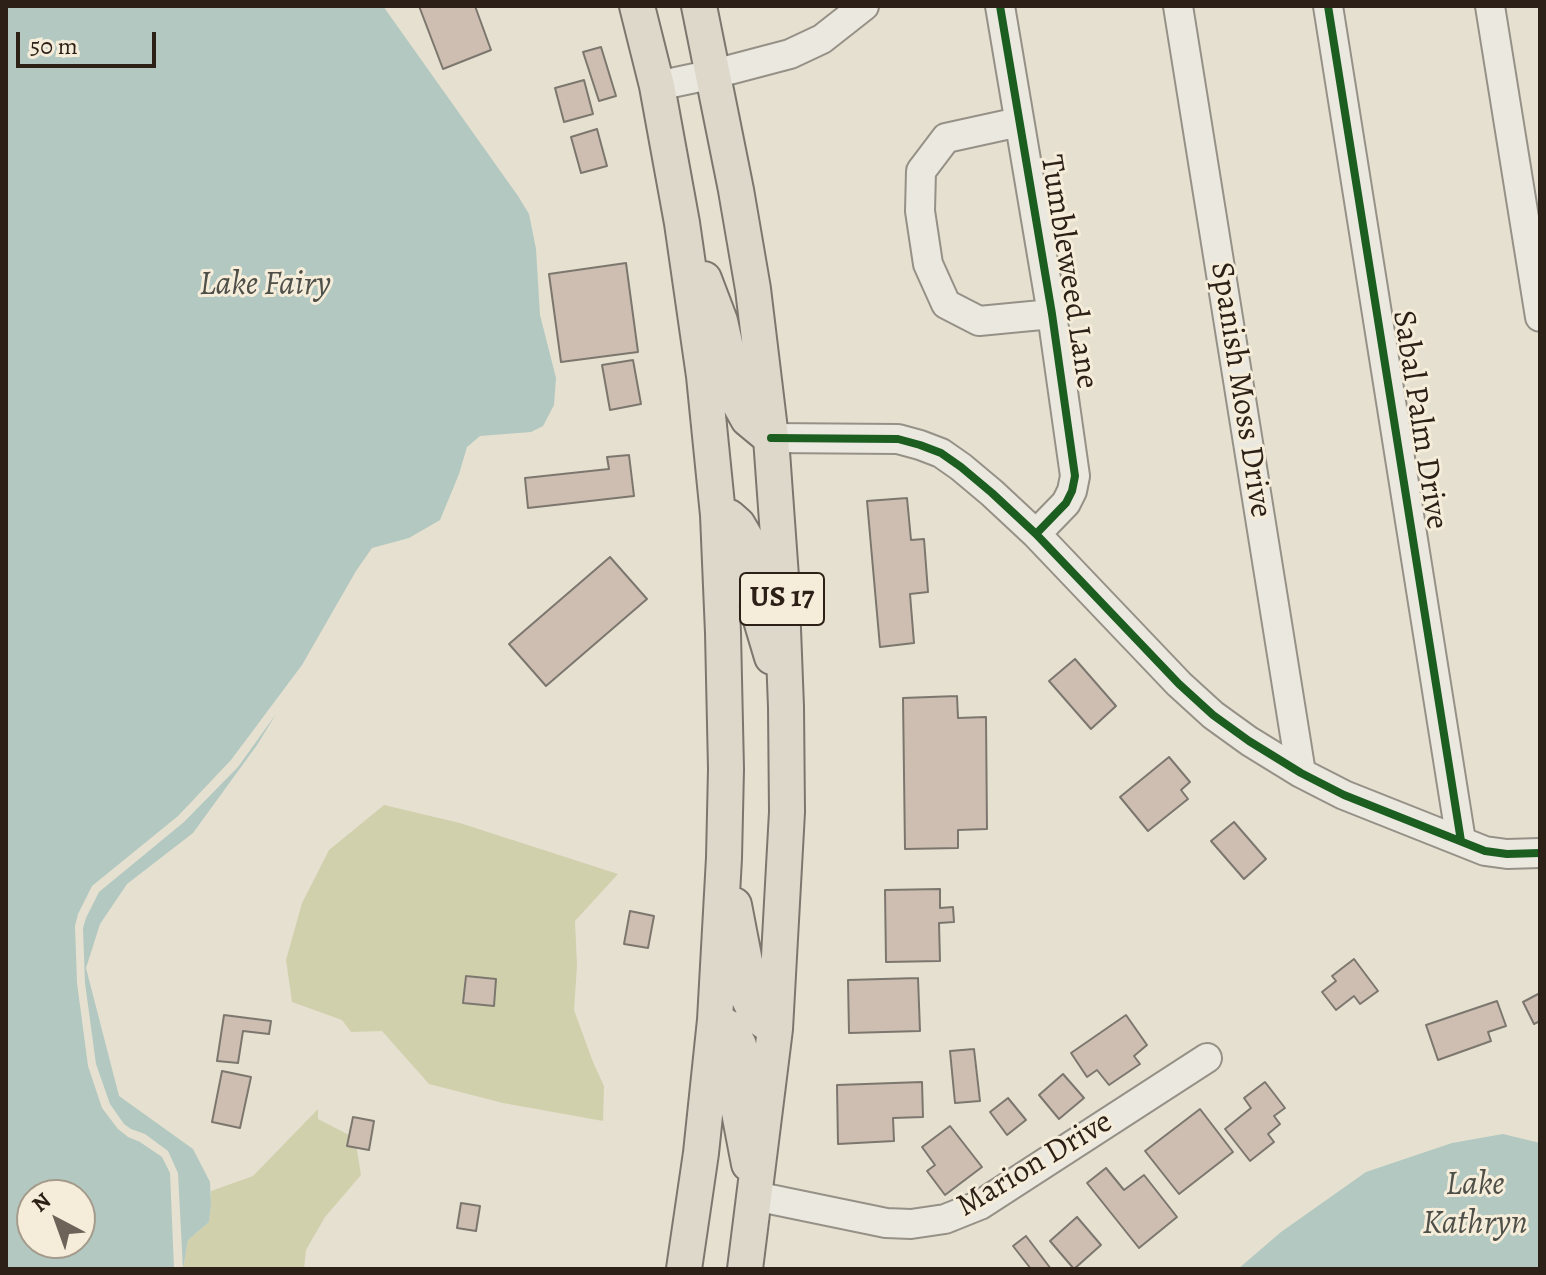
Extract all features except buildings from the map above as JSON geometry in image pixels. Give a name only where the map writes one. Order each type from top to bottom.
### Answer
[{"type":"main road","name":"US 17","points":[[637,6],[657,86],[682,223],[704,376],[718,515],[726,769],[724,858],[715,1020],[701,1153],[684,1269]]},
{"type":"main road","name":"US 17","points":[[699,6],[753,289],[771,438],[786,707],[787,812],[775,1029],[745,1269]]},
{"type":"main road","points":[[682,223],[720,321],[738,401],[748,419],[771,438]]},
{"type":"main road","points":[[718,515],[729,517],[745,537],[752,590],[786,707]]},
{"type":"main road","points":[[724,858],[746,967],[746,993],[757,1016],[775,1029]]},
{"type":"main road","points":[[715,1020],[729,1028],[739,1045],[742,1063],[739,1112],[755,1196]]},
{"type":"main road","points":[[691,1227],[694,1269]]},
{"type":"street","points":[[657,86],[790,54],[822,39],[864,6]]},
{"type":"street","name":"Tumbleweed Lane","points":[[1000,6],[1052,314],[1075,476],[1066,503],[1036,534]]},
{"type":"street","name":"Spanish Moss Drive","points":[[1178,6],[1301,773]]},
{"type":"street","name":"Sabal Palm Drive","points":[[1328,6],[1461,841]]},
{"type":"street","points":[[1490,6],[1540,317]]},
{"type":"street","points":[[1019,122],[946,138],[921,171],[920,211],[928,264],[946,304],[979,321],[1052,314]]},
{"type":"street","points":[[771,438],[898,439],[941,453],[1036,534],[1190,694],[1249,741],[1344,795],[1485,851],[1540,853]]},
{"type":"street","name":"Marion Drive","points":[[755,1196],[886,1223],[911,1224],[945,1219],[980,1205],[1207,1058]]},
{"type":"green space","points":[[384,805],[460,823],[618,874],[575,921],[577,966],[574,1010],[604,1086],[603,1121],[503,1103],[429,1084],[382,1031],[351,1032],[342,1020],[292,1002],[286,960],[302,903],[329,850]]},
{"type":"green space","points":[[318,1109],[318,1119],[355,1138],[361,1175],[325,1217],[306,1250],[304,1269],[183,1269],[188,1240],[209,1222],[211,1191],[253,1176]]},
{"type":"water","name":"Lake Fairy","points":[[6,6],[383,6],[529,214],[536,249],[540,315],[556,378],[554,405],[543,426],[531,432],[480,436],[467,447],[440,520],[409,538],[372,548],[302,665],[231,760],[178,816],[92,886],[78,914],[75,926],[77,983],[88,1066],[102,1108],[118,1129],[162,1157],[170,1173],[174,1269],[6,1269]]},
{"type":"water","points":[[276,714],[193,833],[127,884],[100,924],[86,968],[119,1096],[193,1149],[210,1182],[209,1222],[188,1240],[183,1269],[178,1173],[168,1151],[145,1134],[124,1124],[110,1104],[96,1064],[85,983],[83,928],[99,892],[184,822],[238,767]]},
{"type":"water","name":"Lake Kathryn","points":[[1503,1134],[1540,1143],[1540,1269],[1238,1269],[1281,1232],[1366,1172],[1452,1143]]},
{"type":"cycle path","points":[[1000,6],[1052,314],[1075,476],[1066,503],[1036,534]]},
{"type":"cycle path","points":[[1328,6],[1461,841]]},
{"type":"cycle path","points":[[771,438],[898,439],[941,453],[992,493],[1036,534],[1179,684],[1213,715],[1249,741],[1344,795],[1485,851],[1540,853]]}]
